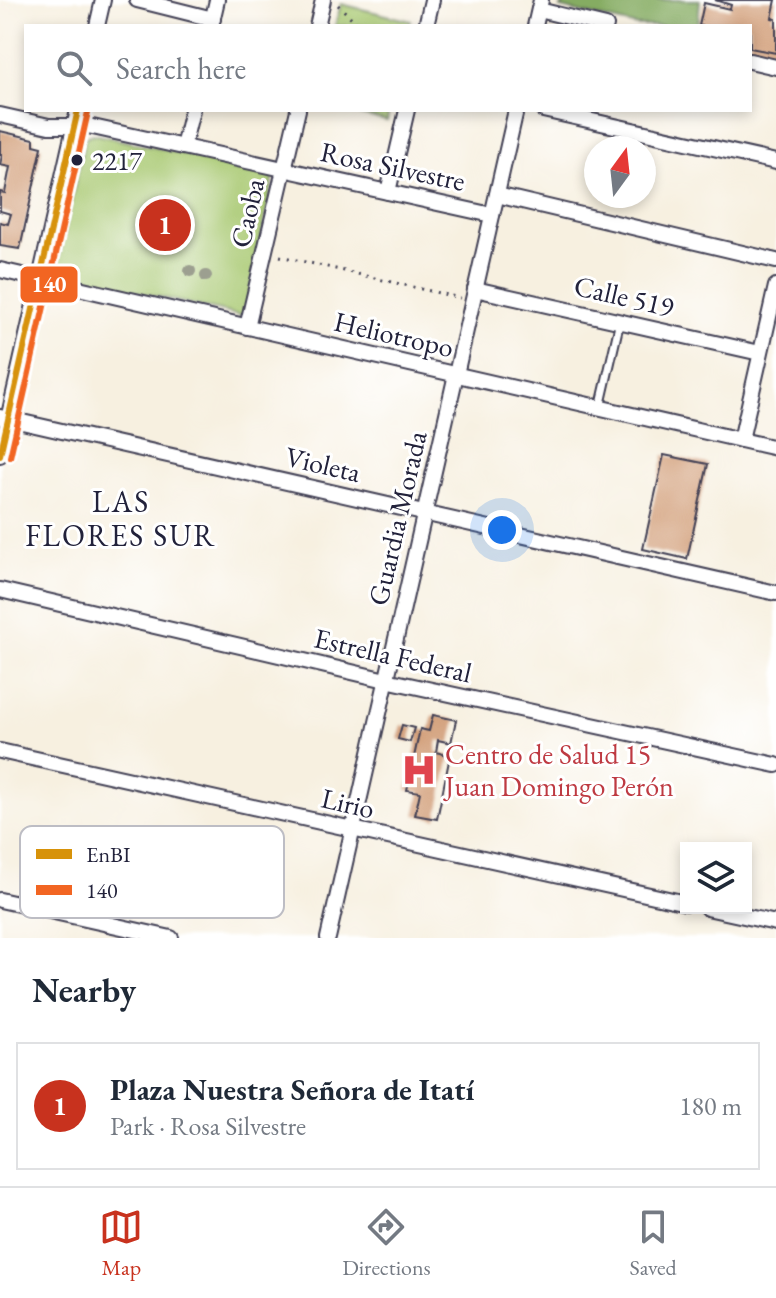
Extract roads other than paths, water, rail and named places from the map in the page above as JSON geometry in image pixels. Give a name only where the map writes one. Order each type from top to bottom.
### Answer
[{"type":"street","points":[[97,24],[103,0]]},
{"type":"street","points":[[137,0],[212,22],[217,0]]},
{"type":"street","points":[[317,24],[323,0]]},
{"type":"street","points":[[426,24],[432,0]]},
{"type":"street","points":[[540,5],[600,24]]},
{"type":"street","points":[[752,61],[776,67]]},
{"type":"street","points":[[0,455],[4,418],[40,279],[78,112]]},
{"type":"street","points":[[183,147],[192,112]]},
{"type":"street","name":"Caoba","points":[[247,327],[298,112]]},
{"type":"street","points":[[388,192],[407,112]]},
{"type":"street","name":"Guardia Morada","points":[[328,938],[516,112]]},
{"type":"street","points":[[552,112],[776,162]]},
{"type":"street","name":"Rosa Silvestre","points":[[0,115],[49,126],[88,126],[492,215]]},
{"type":"street","name":"Rosa Silvestre","points":[[497,195],[776,261]]},
{"type":"street","name":"Heliotropo","points":[[0,270],[776,448]]},
{"type":"street","points":[[741,440],[776,286]]},
{"type":"street","name":"Calle 519","points":[[474,295],[620,321],[760,353]]},
{"type":"street","name":"Violeta","points":[[4,418],[776,593]]},
{"type":"street","name":"Estrella Federal","points":[[0,590],[386,680],[776,765]]},
{"type":"street","name":"Lirio","points":[[0,751],[680,902]]},
{"type":"street","points":[[0,900],[20,904]]},
{"type":"street","points":[[735,914],[776,923]]},
{"type":"street","points":[[81,918],[171,938]]},
{"type":"lane","points":[[600,408],[620,321]]},
{"type":"place","name":"2217","points":[[77,160]]},
{"type":"place","name":"Plaza Nuestra Señora de Itatí","points":[[165,225]]},
{"type":"place","name":"Centro de Salud 15 Juan Domingo Perón","points":[[419,770]]},
{"type":"district","name":"LAS FLORES SUR","points":[[121,519]]}]
